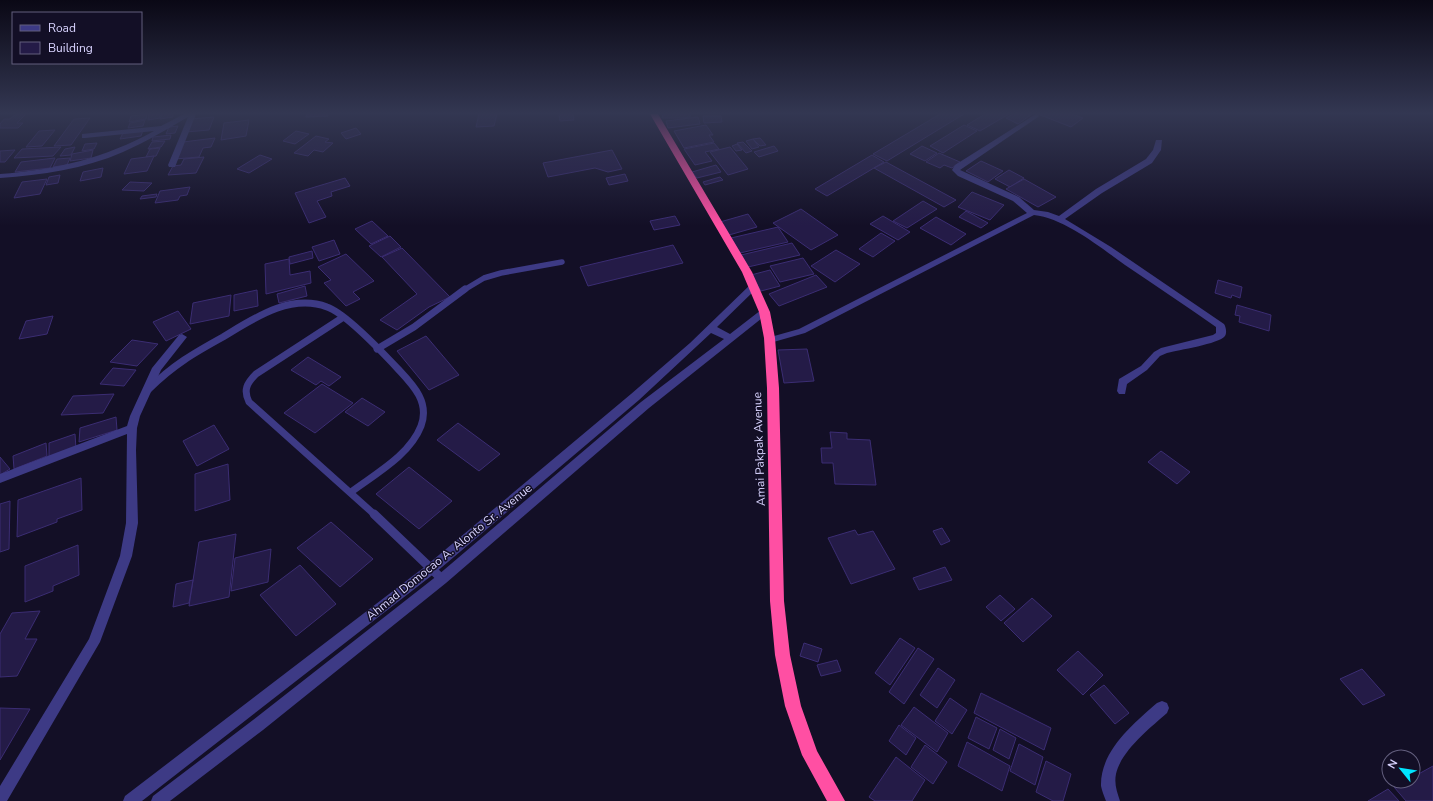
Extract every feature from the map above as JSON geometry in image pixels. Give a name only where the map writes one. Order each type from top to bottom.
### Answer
[{"type":"highway","name":"Amai Pakpak Avenue","points":[[677,151],[711,208],[754,286],[764,312],[770,340],[775,418],[778,627],[788,686],[801,733],[823,782],[836,801]]},
{"type":"street","points":[[0,176],[51,170],[76,165],[119,151]]},
{"type":"street","points":[[172,165],[178,151]]},
{"type":"street","points":[[982,151],[958,167],[956,170],[961,174],[1016,199],[1032,212],[1048,214],[1060,219],[1219,324],[1222,329],[1221,334],[1216,338],[1164,350],[1157,354],[1144,368],[1122,382],[1122,391]]},
{"type":"street","points":[[1060,219],[1099,191],[1149,161],[1156,151]]},
{"type":"street","points":[[770,340],[802,331],[1027,216],[1032,212]]},
{"type":"street","name":"Ahmad Domocao A. Alonto Sr. Avenue","points":[[130,801],[431,569],[666,369],[754,286]]},
{"type":"street","name":"Ahmad Domocao A. Alonto Sr. Avenue","points":[[158,801],[442,579],[645,405],[764,312]]},
{"type":"street","points":[[710,328],[730,338]]},
{"type":"street","points":[[4,801],[0,799],[94,642],[123,564],[132,523],[132,428],[143,395],[157,368],[182,337]]},
{"type":"street","points":[[666,369],[681,377]]},
{"type":"street","points":[[0,479],[132,428]]},
{"type":"street","points":[[1113,801],[1109,790],[1112,765],[1130,736],[1162,708]]},
{"type":"lane","points":[[377,349],[414,327],[458,294],[484,278],[507,272],[562,262]]},
{"type":"lane","points":[[143,395],[160,378],[186,357],[253,320],[282,306],[292,304],[323,306],[330,308],[377,349],[409,382],[422,398],[424,411],[421,428],[410,443],[393,460],[351,492]]},
{"type":"lane","points":[[342,318],[256,374],[248,382],[245,388],[245,394],[249,402],[351,492],[442,579]]},
{"type":"building","points":[[0,151],[14,151],[5,162],[0,162]]},
{"type":"building","points":[[20,151],[57,151],[53,156],[14,158]]},
{"type":"building","points":[[63,151],[73,151],[71,155],[60,156]]},
{"type":"building","points":[[93,151],[91,158],[70,161],[72,154]]},
{"type":"building","points":[[149,151],[158,151],[156,156],[146,157]]},
{"type":"building","points":[[179,151],[201,151],[199,157],[175,159]]},
{"type":"building","points":[[296,151],[313,151],[308,156],[294,153]]},
{"type":"building","points":[[605,151],[613,151],[622,169],[608,172],[595,168],[548,177],[543,163]]},
{"type":"building","points":[[686,151],[708,151],[705,152],[712,161],[695,165]]},
{"type":"building","points":[[734,151],[748,169],[728,175],[710,152]]},
{"type":"building","points":[[756,151],[777,151],[759,157],[754,152]]},
{"type":"building","points":[[877,151],[903,151],[887,161],[873,154]]},
{"type":"building","points":[[914,151],[934,151],[937,153],[925,161],[910,154]]},
{"type":"building","points":[[939,153],[960,162],[952,168],[944,165],[940,168],[926,162]]},
{"type":"building","points":[[260,155],[272,159],[249,173],[237,169]]},
{"type":"building","points":[[872,155],[884,162],[827,196],[815,189]]},
{"type":"building","points":[[154,156],[147,171],[124,174],[131,159]]},
{"type":"building","points":[[204,157],[196,173],[168,175],[173,166],[181,165],[184,159]]},
{"type":"building","points":[[55,158],[50,168],[15,172],[21,162]]},
{"type":"building","points":[[70,158],[67,165],[53,167],[57,159]]},
{"type":"building","points":[[981,161],[1003,171],[988,182],[966,171]]},
{"type":"building","points":[[886,162],[956,200],[944,207],[874,168]]},
{"type":"building","points":[[716,165],[721,172],[697,178],[692,172]]},
{"type":"building","points":[[103,168],[101,177],[80,181],[83,172]]},
{"type":"building","points":[[1009,170],[1024,178],[1010,187],[995,179]]},
{"type":"building","points":[[625,174],[628,181],[609,185],[606,178]]},
{"type":"building","points":[[60,175],[58,183],[46,185],[49,177]]},
{"type":"building","points":[[720,177],[723,180],[705,185],[703,182]]},
{"type":"building","points":[[345,178],[350,186],[331,192],[332,196],[317,201],[326,217],[309,223],[295,193]]},
{"type":"building","points":[[47,179],[40,194],[14,198],[22,182]]},
{"type":"building","points":[[1024,179],[1056,197],[1038,207],[1006,189]]},
{"type":"building","points":[[130,182],[152,183],[144,191],[122,190]]},
{"type":"building","points":[[190,187],[187,195],[180,196],[178,200],[155,203],[160,191]]},
{"type":"building","points":[[972,192],[1004,205],[990,220],[958,207]]},
{"type":"building","points":[[157,194],[156,197],[140,199],[142,196]]},
{"type":"building","points":[[923,201],[937,209],[907,228],[893,221]]},
{"type":"building","points":[[801,209],[838,235],[811,250],[773,223]]},
{"type":"building","points":[[966,211],[988,223],[981,228],[959,217]]},
{"type":"building","points":[[748,214],[757,227],[729,235],[720,222]]},
{"type":"building","points":[[675,216],[680,225],[654,230],[650,221]]},
{"type":"building","points":[[883,216],[910,232],[898,240],[870,224]]},
{"type":"building","points":[[936,217],[966,234],[951,245],[920,228]]},
{"type":"building","points":[[372,221],[388,236],[371,244],[355,229]]},
{"type":"building","points":[[778,227],[788,242],[740,253],[731,238]]},
{"type":"building","points":[[881,233],[895,241],[873,257],[859,249]]},
{"type":"building","points":[[390,236],[401,247],[381,257],[369,246]]},
{"type":"building","points":[[334,240],[340,254],[319,261],[312,247]]},
{"type":"building","points":[[792,243],[800,255],[748,267],[741,255]]},
{"type":"building","points":[[673,245],[683,263],[588,286],[580,267]]},
{"type":"building","points":[[402,248],[450,297],[429,307],[397,330],[380,320],[417,294],[382,257]]},
{"type":"building","points":[[836,250],[860,264],[835,282],[811,266]]},
{"type":"building","points":[[312,251],[313,258],[290,264],[289,257]]},
{"type":"building","points":[[346,254],[374,281],[353,292],[360,299],[346,306],[324,283],[331,280],[318,267]]},
{"type":"building","points":[[803,258],[814,274],[780,282],[770,266]]},
{"type":"building","points":[[289,259],[290,275],[310,271],[311,283],[266,294],[265,264]]},
{"type":"building","points":[[770,270],[780,286],[761,291],[751,275]]},
{"type":"building","points":[[816,275],[827,287],[779,306],[769,294]]},
{"type":"building","points":[[1218,280],[1242,287],[1240,298],[1232,295],[1231,298],[1215,293]]},
{"type":"building","points":[[305,286],[307,296],[279,303],[277,294]]},
{"type":"building","points":[[257,290],[258,306],[234,311],[234,295]]},
{"type":"building","points":[[231,295],[229,316],[190,324],[193,303]]},
{"type":"building","points":[[1237,305],[1271,315],[1269,331],[1239,322],[1240,316],[1235,315]]},
{"type":"building","points":[[178,311],[191,329],[166,341],[153,322]]},
{"type":"building","points":[[53,316],[47,334],[19,339],[26,321]]},
{"type":"building","points":[[426,336],[459,375],[429,390],[397,351]]},
{"type":"building","points":[[132,340],[158,344],[137,366],[110,362]]},
{"type":"building","points":[[807,349],[814,381],[784,383],[778,350]]},
{"type":"building","points":[[308,357],[341,377],[329,386],[321,381],[316,385],[291,370]]},
{"type":"building","points":[[113,368],[136,370],[124,386],[100,384]]},
{"type":"building","points":[[322,384],[353,403],[315,433],[284,413]]},
{"type":"building","points":[[114,394],[103,413],[61,415],[73,396]]},
{"type":"building","points":[[362,398],[385,412],[368,426],[345,412]]},
{"type":"building","points":[[116,417],[117,430],[79,442],[80,428]]},
{"type":"building","points":[[458,423],[500,454],[479,471],[437,440]]},
{"type":"building","points":[[214,425],[229,449],[197,466],[183,441]]},
{"type":"building","points":[[830,432],[847,433],[847,439],[870,440],[876,485],[835,484],[833,463],[822,463],[821,448],[832,448]]},
{"type":"building","points":[[75,434],[76,449],[49,458],[49,443]]},
{"type":"building","points":[[46,443],[47,456],[14,469],[13,456]]},
{"type":"building","points":[[1161,451],[1190,472],[1177,484],[1148,462]]},
{"type":"building","points":[[0,457],[10,469],[0,475]]},
{"type":"building","points":[[228,464],[230,500],[195,511],[195,474]]},
{"type":"building","points":[[409,467],[452,501],[419,529],[376,494]]},
{"type":"building","points":[[81,478],[82,510],[57,519],[57,522],[17,537],[18,500]]},
{"type":"building","points":[[10,501],[9,549],[0,552],[0,504]]},
{"type":"building","points":[[331,522],[373,559],[340,587],[297,548]]},
{"type":"building","points":[[942,528],[950,541],[941,545],[933,531]]},
{"type":"building","points":[[855,530],[858,535],[873,531],[895,569],[851,584],[828,538]]},
{"type":"building","points":[[236,534],[229,597],[189,606],[199,542]]},
{"type":"building","points":[[78,545],[79,575],[53,586],[53,591],[25,602],[25,566]]},
{"type":"building","points":[[271,549],[268,582],[231,591],[235,558]]},
{"type":"building","points":[[300,565],[336,604],[296,636],[260,595]]},
{"type":"building","points":[[945,567],[952,580],[919,590],[913,578]]},
{"type":"building","points":[[193,580],[189,603],[173,607],[176,584]]},
{"type":"building","points":[[1000,595],[1015,609],[1001,621],[986,607]]},
{"type":"building","points":[[1032,598],[1052,616],[1023,642],[1004,623]]},
{"type":"building","points":[[40,611],[25,639],[37,639],[17,676],[0,677],[0,634],[12,613]]},
{"type":"building","points":[[900,638],[915,648],[890,685],[875,673]]},
{"type":"building","points":[[804,643],[822,649],[818,662],[800,656]]},
{"type":"building","points":[[918,648],[934,659],[904,704],[889,692]]},
{"type":"building","points":[[1078,651],[1103,675],[1083,695],[1057,670]]},
{"type":"building","points":[[837,660],[841,671],[821,676],[817,665]]},
{"type":"building","points":[[938,668],[955,680],[937,708],[920,695]]},
{"type":"building","points":[[1362,669],[1385,695],[1363,705],[1340,679]]},
{"type":"building","points":[[1104,685],[1129,713],[1115,724],[1090,695]]},
{"type":"building","points":[[981,693],[1051,728],[1044,750],[974,713]]},
{"type":"building","points":[[950,698],[967,710],[952,734],[935,721]]},
{"type":"building","points":[[914,707],[948,733],[937,752],[901,725]]},
{"type":"building","points":[[0,708],[30,709],[0,760]]},
{"type":"building","points":[[976,717],[997,728],[989,749],[968,738]]},
{"type":"building","points":[[899,725],[916,738],[906,755],[889,741]]},
{"type":"building","points":[[1000,729],[1016,738],[1009,759],[993,750]]},
{"type":"building","points":[[967,742],[1010,766],[1002,791],[958,766]]},
{"type":"building","points":[[1019,744],[1043,757],[1035,785],[1010,771]]},
{"type":"building","points":[[925,745],[947,762],[933,784],[911,767]]},
{"type":"building","points":[[896,757],[925,780],[912,801],[875,801],[869,797]]},
{"type":"building","points":[[1046,761],[1071,774],[1063,801],[1053,801],[1036,792]]},
{"type":"building","points":[[1433,766],[1433,801],[1406,801],[1396,789],[1421,789],[1421,773]]},
{"type":"building","points":[[1388,789],[1399,801],[1368,801]]}]
